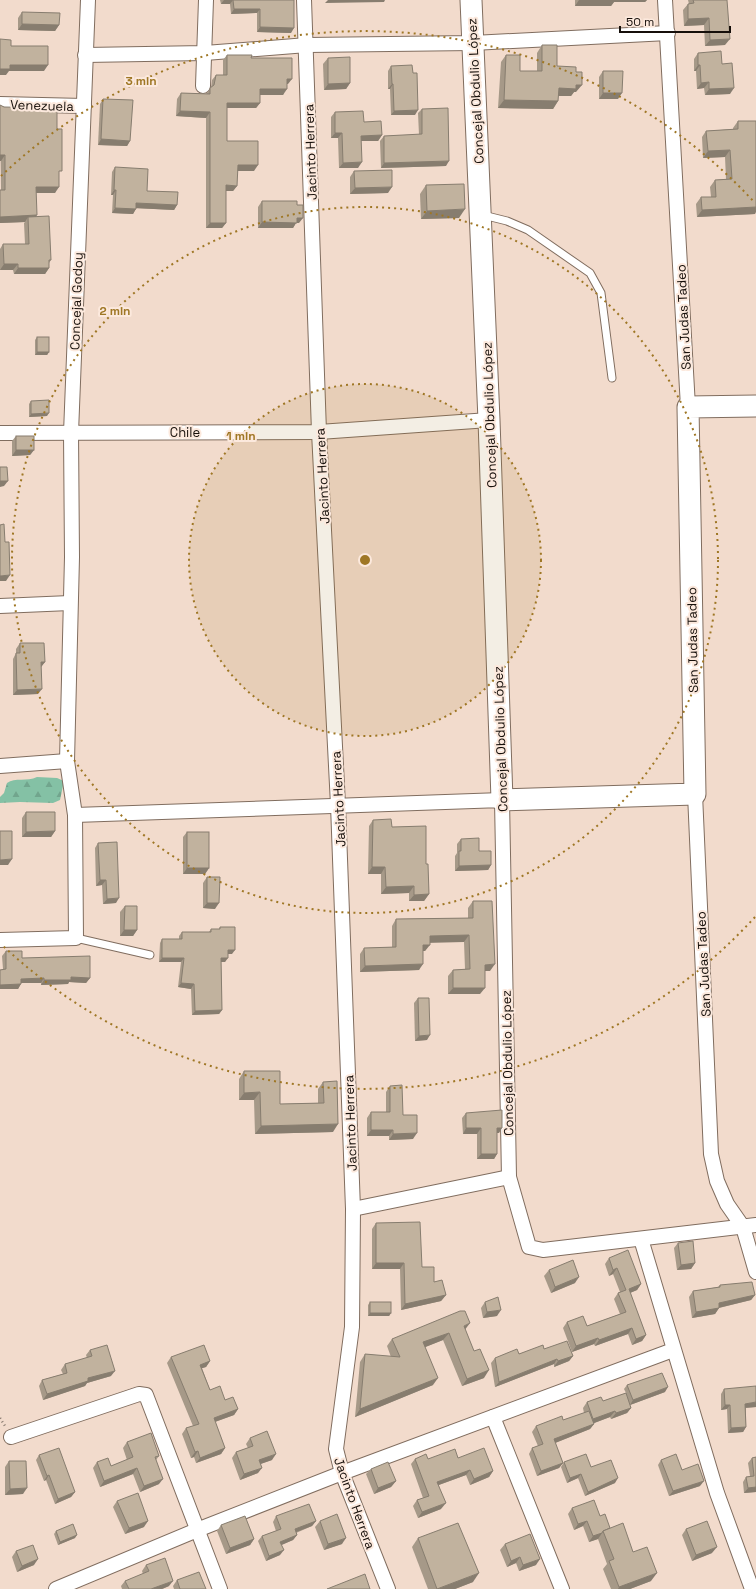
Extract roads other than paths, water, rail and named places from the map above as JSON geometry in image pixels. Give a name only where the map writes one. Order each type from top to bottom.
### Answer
[{"type":"street","name":"Concejal Godoy","points":[[76,938],[75,815],[68,761],[72,489],[71,432],[88,0]]},
{"type":"street","points":[[203,86],[206,0]]},
{"type":"street","name":"Jacinto Herrera","points":[[304,0],[307,45],[319,432],[338,805],[353,1209],[352,1327],[336,1449],[342,1472],[388,1589]]},
{"type":"street","name":"Concejal Obdulio López","points":[[471,0],[489,420],[502,800],[509,1177],[529,1247],[543,1250],[750,1226]]},
{"type":"street","name":"San Judas Tadeo","points":[[665,0],[688,407],[695,794],[711,1154],[717,1181],[727,1204],[750,1226],[756,1272]]},
{"type":"street","points":[[86,55],[205,54],[307,45],[473,42],[668,33]]},
{"type":"street","name":"Venezuela","points":[[0,104],[84,106]]},
{"type":"street","points":[[688,407],[756,406]]},
{"type":"street","name":"Chile","points":[[0,433],[319,432],[489,420]]},
{"type":"street","points":[[0,606],[70,603]]},
{"type":"street","points":[[0,766],[68,761]]},
{"type":"street","points":[[75,815],[695,794]]},
{"type":"street","points":[[0,940],[76,938]]},
{"type":"street","points":[[353,1209],[509,1177]]},
{"type":"street","points":[[641,1239],[673,1350],[717,1492],[752,1589]]},
{"type":"street","points":[[56,1589],[197,1530],[342,1472],[673,1350]]},
{"type":"street","points":[[11,1437],[139,1394],[146,1395],[220,1589]]},
{"type":"street","points":[[493,1417],[562,1589]]},
{"type":"lane","points":[[481,214],[507,221],[528,230],[590,273],[602,293],[612,378]]},
{"type":"lane","points":[[76,938],[150,955]]}]
